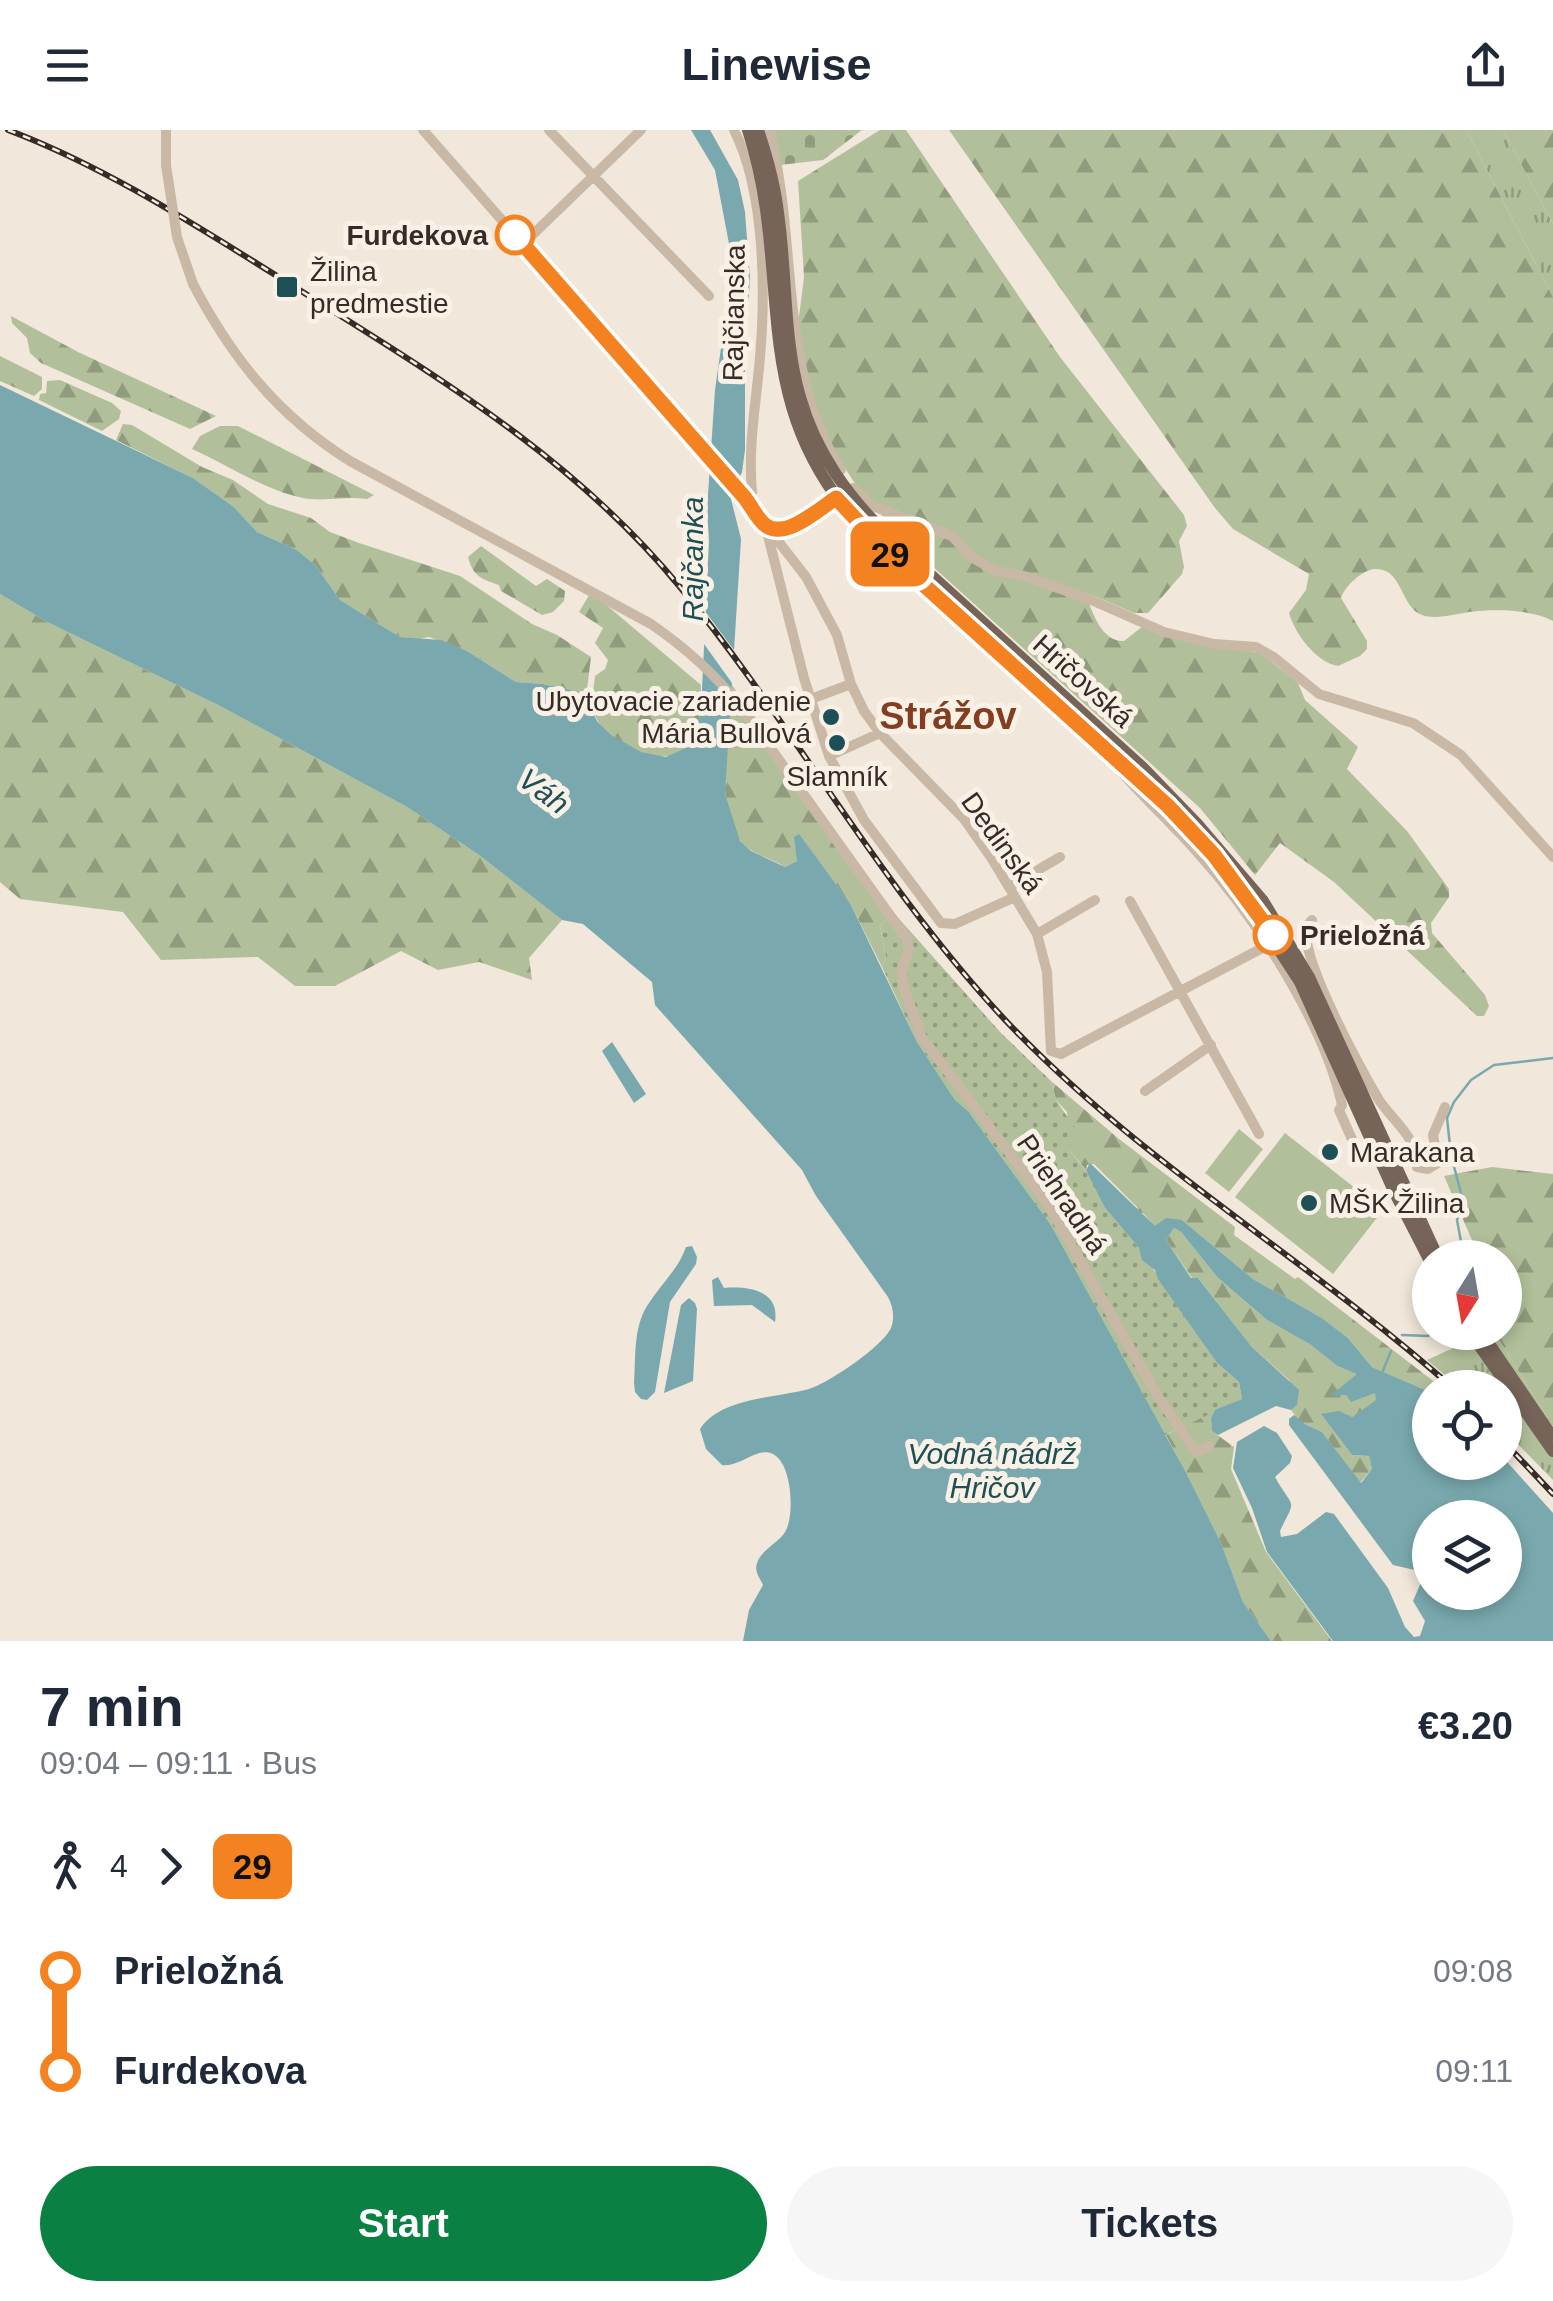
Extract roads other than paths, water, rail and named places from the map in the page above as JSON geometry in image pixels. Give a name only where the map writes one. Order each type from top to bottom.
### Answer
[{"type":"main road","name":"Hričovská","points":[[748,130],[766,200],[786,393],[806,448],[836,498],[883,548],[1191,830],[1254,908],[1300,982],[1348,1102],[1384,1155],[1429,1240]]},
{"type":"main road","name":"Hričovská","points":[[758,130],[779,214],[795,378],[810,426],[830,468],[870,519],[1143,768],[1242,876],[1300,960],[1421,1240]]},
{"type":"main road","points":[[1483,1350],[1553,1451]]},
{"type":"main road","points":[[1493,1350],[1553,1437]]},
{"type":"street","name":"Priehradná","points":[[166,130],[166,166],[177,238],[192,284],[247,373],[305,431],[350,461],[651,624],[698,660],[733,697],[906,939],[909,947],[902,982],[921,1036],[1048,1203],[1159,1398],[1196,1452],[1209,1446]]},
{"type":"street","name":"Dedinská","points":[[423,130],[782,544],[822,603],[864,711],[880,733],[964,819],[1037,934],[1048,984],[1049,1045],[1056,1055],[1180,991]]},
{"type":"street","points":[[549,130],[708,296]]},
{"type":"street","points":[[523,244],[641,130]]},
{"type":"street","name":"Rajčianska","points":[[734,130],[750,178],[761,257],[760,367],[752,414],[752,492],[742,495]]},
{"type":"street","name":"Hričovská","points":[[769,130],[783,190],[803,383],[827,447],[866,502],[952,536],[970,557],[996,571],[1024,576],[1089,599],[1164,632],[1214,644],[1256,648],[1275,658],[1319,694],[1414,723],[1462,755],[1553,857]]},
{"type":"street","points":[[764,524],[777,530],[789,527],[836,498]]},
{"type":"street","points":[[764,524],[810,700],[829,756],[857,809],[940,923],[955,924],[1012,892],[1060,857]]},
{"type":"street","points":[[810,700],[851,684]]},
{"type":"street","points":[[829,756],[880,733]]},
{"type":"street","name":"Hričovská","points":[[1102,748],[1132,786],[1216,874],[1268,945],[1348,1102],[1338,1110],[1362,1162],[1384,1155]]},
{"type":"street","points":[[1037,934],[1095,900]]},
{"type":"street","points":[[1130,902],[1259,1134]]},
{"type":"street","points":[[1312,920],[1306,934],[1313,963],[1367,1080],[1412,1145],[1417,1167],[1428,1169],[1438,1164],[1433,1135],[1444,1107]]},
{"type":"street","points":[[1180,991],[1268,945]]},
{"type":"street","points":[[1145,1090],[1211,1046]]},
{"type":"street","points":[[1384,1155],[1412,1145]]},
{"type":"water","name":"Vodná nádrž Hričov","points":[[691,130],[710,130],[738,180],[745,212],[750,278],[745,450],[742,472],[731,499],[741,539],[725,794],[740,841],[751,851],[785,867],[797,861],[794,837],[799,834],[850,903],[917,1042],[955,1100],[968,1111],[1051,1225],[1185,1471],[1221,1543],[1243,1602],[1271,1641],[743,1641],[749,1610],[763,1585],[757,1563],[784,1533],[789,1520],[788,1477],[779,1459],[767,1452],[722,1465],[706,1449],[700,1429],[709,1418],[735,1405],[809,1389],[829,1379],[878,1344],[893,1320],[888,1297],[802,1170],[655,1005],[652,982],[583,924],[562,920],[479,855],[407,807],[220,706],[47,622],[0,594],[0,385],[193,478],[234,507],[257,532],[297,550],[316,566],[340,600],[400,637],[441,640],[467,651],[516,682],[584,693],[597,721],[611,735],[641,752],[666,757],[690,746],[701,710],[707,510],[730,249],[715,170]]},
{"type":"water","points":[[612,1042],[646,1094],[634,1103],[602,1051]]},
{"type":"water","points":[[1090,1163],[1155,1226],[1166,1218],[1182,1220],[1253,1279],[1322,1318],[1348,1338],[1372,1367],[1412,1384],[1412,1480],[1522,1478],[1553,1513],[1553,1641],[1333,1641],[1267,1552],[1233,1468],[1237,1442],[1264,1426],[1277,1433],[1292,1456],[1275,1477],[1291,1504],[1281,1537],[1297,1534],[1326,1512],[1334,1514],[1388,1588],[1405,1627],[1414,1637],[1420,1636],[1425,1621],[1418,1610],[1522,1610],[1522,1500],[1412,1500],[1412,1569],[1393,1565],[1289,1425],[1294,1415],[1322,1432],[1361,1483],[1372,1469],[1369,1456],[1352,1455],[1321,1414],[1339,1411],[1352,1417],[1376,1400],[1375,1393],[1351,1402],[1346,1395],[1330,1396],[1357,1374],[1337,1366],[1311,1345],[1267,1320],[1217,1277],[1174,1228],[1166,1240],[1191,1278],[1198,1278],[1252,1347],[1299,1390],[1297,1405],[1291,1410],[1276,1406],[1218,1435],[1212,1431],[1215,1410],[1242,1399],[1239,1382],[1217,1363],[1155,1270],[1142,1260],[1139,1248],[1105,1208],[1086,1170]]},
{"type":"water","points":[[692,1246],[696,1264],[670,1302],[655,1392],[647,1400],[641,1399],[634,1383],[639,1324],[686,1247]]},
{"type":"water","points":[[718,1277],[724,1288],[752,1289],[767,1297],[773,1303],[775,1322],[752,1305],[714,1306],[712,1280]]},
{"type":"water","points":[[689,1298],[697,1309],[693,1381],[664,1393],[681,1305]]},
{"type":"waterway","points":[[1461,1240],[1457,1220],[1463,1201],[1451,1155],[1447,1118],[1454,1102],[1471,1080],[1494,1065],[1553,1058]]},
{"type":"waterway","points":[[1402,1335],[1412,1335]]},
{"type":"waterway","points":[[1382,1373],[1391,1351]]},
{"type":"railway","points":[[8,130],[120,182],[298,289],[453,388],[595,498],[680,587],[763,696],[920,919],[1008,1023],[1113,1121],[1432,1370]]},
{"type":"railway","points":[[1522,1461],[1553,1494]]},
{"type":"place","name":"Furdekova","points":[[515,235]]},
{"type":"place","name":"Žilina predmestie","points":[[287,287]]},
{"type":"place","name":"Ubytovacie zariadenie Mária Bullová","points":[[831,717]]},
{"type":"place","name":"Slamník","points":[[837,743]]},
{"type":"place","name":"Prieložná","points":[[1273,935]]},
{"type":"place","name":"Marakana","points":[[1330,1152]]},
{"type":"place","name":"MŠK Žilina","points":[[1309,1203]]},
{"type":"district","name":"Strážov","points":[[948,716]]},
{"type":"water label","name":"Rajčanka","points":[[692,559]]},
{"type":"water label","name":"Váh","points":[[544,791]]}]
